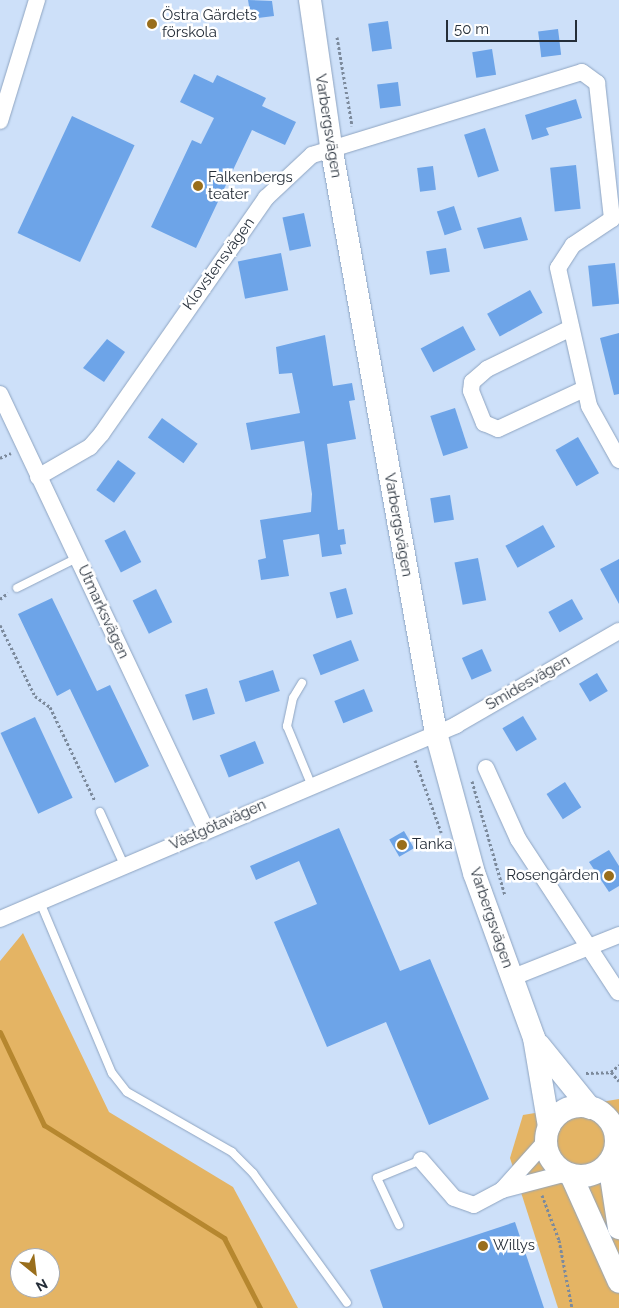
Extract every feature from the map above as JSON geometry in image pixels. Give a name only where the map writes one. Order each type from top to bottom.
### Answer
[{"type":"main road","name":"Varbergsvägen","points":[[310,0],[331,146],[436,734],[474,873],[534,1038],[548,1134]]},
{"type":"main road","name":"Varbergsvägen","points":[[534,1038],[605,1109]]},
{"type":"main road","points":[[619,1228],[609,1163],[616,1136],[605,1109],[566,1110],[548,1134],[553,1161],[569,1174],[619,1282]]},
{"type":"main road","points":[[569,1174],[589,1175],[609,1163]]},
{"type":"street","points":[[0,121],[37,0]]},
{"type":"street","name":"Klovstensvägen","points":[[38,477],[82,453],[102,433],[266,198],[294,169],[331,146],[574,73],[588,73],[597,84],[612,219],[573,245],[558,268],[571,328]]},
{"type":"street","points":[[584,389],[498,429],[484,423],[471,390],[472,382],[486,369],[571,328],[584,389],[619,460]]},
{"type":"street","name":"Utmarksvägen","points":[[0,394],[206,830]]},
{"type":"street","name":"Smidesvägen","points":[[436,734],[619,631]]},
{"type":"street","name":"Västgötavägen","points":[[0,918],[125,867],[311,784],[409,743],[436,734]]},
{"type":"street","points":[[486,768],[518,839],[587,948],[618,992]]},
{"type":"street","points":[[511,978],[619,935]]},
{"type":"street","points":[[502,1190],[548,1134]]},
{"type":"street","points":[[421,1160],[462,1204],[474,1205],[502,1190],[535,1184],[569,1174]]},
{"type":"lane","points":[[17,588],[77,558]]},
{"type":"lane","points":[[302,683],[293,698],[287,726],[311,784]]},
{"type":"lane","points":[[100,812],[125,867]]},
{"type":"lane","points":[[40,902],[112,1073],[127,1092],[224,1147],[253,1173],[346,1303]]},
{"type":"lane","points":[[399,1225],[377,1178],[421,1160]]},
{"type":"path","points":[[336,33],[354,139]]},
{"type":"path","points":[[0,625],[36,696],[50,707],[100,812]]},
{"type":"path","points":[[409,743],[442,836]]},
{"type":"path","points":[[470,774],[506,898]]},
{"type":"path","points":[[610,1072],[619,1065]]},
{"type":"path","points":[[583,1067],[610,1072],[619,1081]]},
{"type":"path","points":[[535,1184],[559,1240],[572,1308]]},
{"type":"shaded area","points":[[23,933],[109,1112],[233,1187],[298,1308],[0,1308],[0,961]]},
{"type":"shaded area","points":[[619,1099],[619,1308],[558,1308],[510,1158],[523,1115]]},
{"type":"building","points":[[248,0],[272,1],[274,16],[251,19]]},
{"type":"building","points":[[388,21],[392,49],[372,52],[368,24]]},
{"type":"building","points":[[558,29],[561,55],[541,57],[538,31]]},
{"type":"building","points":[[492,49],[496,75],[476,78],[472,52]]},
{"type":"building","name":"Falkenbergs teater","points":[[194,74],[213,83],[217,75],[266,98],[262,106],[296,122],[285,145],[252,130],[196,248],[151,227],[192,140],[201,144],[214,118],[180,102]]},
{"type":"building","points":[[398,82],[401,106],[380,108],[377,85]]},
{"type":"building","points":[[576,99],[582,118],[546,128],[549,135],[532,140],[525,115]]},
{"type":"building","points":[[72,116],[135,145],[80,262],[17,233]]},
{"type":"building","points":[[485,128],[499,171],[478,178],[464,135]]},
{"type":"building","points":[[576,165],[581,209],[555,211],[550,168]]},
{"type":"building","points":[[433,166],[436,190],[420,192],[417,168]]},
{"type":"building","points":[[454,206],[462,230],[445,235],[437,212]]},
{"type":"building","points":[[304,213],[311,246],[290,251],[282,218]]},
{"type":"building","points":[[521,217],[528,240],[484,249],[477,228]]},
{"type":"building","points":[[446,248],[450,272],[430,275],[426,251]]},
{"type":"building","points":[[281,253],[288,290],[245,299],[238,261]]},
{"type":"building","points":[[615,263],[619,304],[592,307],[588,266]]},
{"type":"building","points":[[530,290],[543,313],[500,336],[487,314]]},
{"type":"building","points":[[463,326],[476,350],[433,372],[421,349]]},
{"type":"building","points":[[619,333],[619,394],[614,395],[600,338]]},
{"type":"building","points":[[325,335],[333,386],[352,383],[355,400],[349,401],[356,439],[327,444],[338,530],[344,529],[346,544],[340,545],[342,554],[322,557],[319,534],[283,540],[289,576],[261,580],[258,560],[266,558],[260,520],[311,512],[312,494],[304,441],[251,450],[246,423],[300,413],[292,373],[279,374],[276,347]]},
{"type":"building","points":[[107,339],[125,352],[104,382],[83,368]]},
{"type":"building","points":[[455,408],[468,448],[443,456],[430,416]]},
{"type":"building","points":[[162,418],[198,444],[183,463],[148,437]]},
{"type":"building","points":[[578,437],[599,473],[576,486],[555,450]]},
{"type":"building","points":[[118,460],[136,473],[114,503],[96,490]]},
{"type":"building","points":[[450,495],[454,520],[434,523],[430,498]]},
{"type":"building","points":[[543,525],[555,547],[518,568],[505,546]]},
{"type":"building","points":[[125,530],[141,562],[121,573],[105,540]]},
{"type":"building","points":[[478,558],[486,600],[463,605],[454,563]]},
{"type":"building","points":[[619,559],[619,604],[600,569]]},
{"type":"building","points":[[346,588],[353,614],[337,618],[330,592]]},
{"type":"building","points":[[156,589],[172,622],[149,634],[133,600]]},
{"type":"building","points":[[52,598],[97,691],[110,685],[149,766],[115,783],[70,689],[57,696],[18,614]]},
{"type":"building","points":[[572,599],[583,619],[560,632],[548,612]]},
{"type":"building","points":[[351,640],[359,661],[321,675],[313,655]]},
{"type":"building","points":[[482,649],[492,671],[472,680],[462,658]]},
{"type":"building","points":[[273,670],[280,691],[246,702],[239,681]]},
{"type":"building","points":[[597,673],[608,691],[590,702],[579,684]]},
{"type":"building","points":[[207,688],[215,714],[193,721],[185,695]]},
{"type":"building","points":[[364,689],[373,711],[343,723],[334,701]]},
{"type":"building","points":[[523,716],[537,739],[516,752],[502,728]]},
{"type":"building","points":[[35,717],[73,798],[38,814],[1,733]]},
{"type":"building","points":[[255,741],[264,763],[229,777],[220,755]]},
{"type":"building","points":[[565,782],[581,807],[563,819],[547,794]]},
{"type":"building","points":[[339,828],[400,971],[430,959],[489,1099],[429,1125],[386,1022],[327,1047],[274,922],[317,904],[299,861],[256,880],[250,866]]},
{"type":"building","points":[[404,831],[414,848],[399,857],[389,840]]},
{"type":"building","name":"Rosengården","points":[[609,850],[619,866],[619,886],[609,892],[589,862]]},
{"type":"building","name":"Willys","points":[[515,1222],[544,1308],[383,1308],[370,1270]]},
{"type":"waterway","points":[[0,1032],[44,1125],[224,1238],[260,1308]]},
{"type":"place","name":"Östra Gärdets förskola","points":[[152,24]]},
{"type":"place","name":"Falkenbergs teater","points":[[198,186]]},
{"type":"place","name":"Tanka","points":[[402,845]]},
{"type":"place","name":"Rosengården","points":[[609,876]]},
{"type":"place","name":"Willys","points":[[483,1246]]}]
